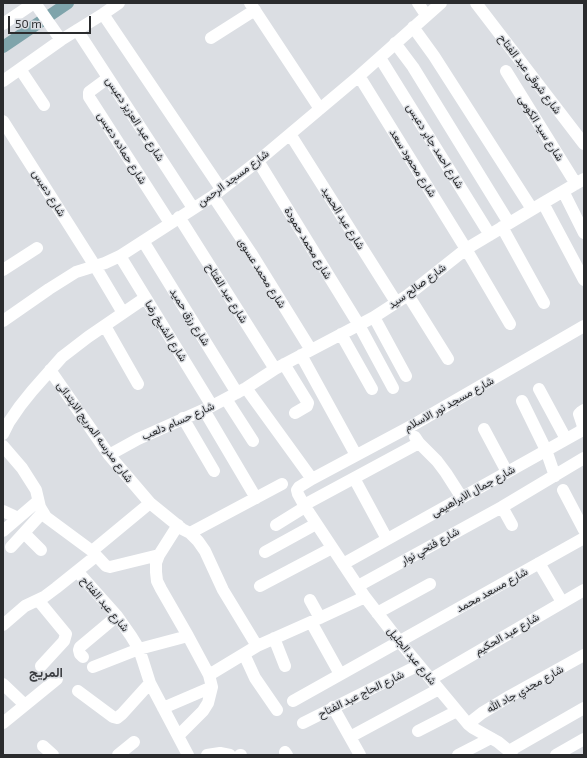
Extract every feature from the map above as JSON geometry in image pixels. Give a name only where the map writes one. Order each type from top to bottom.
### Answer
[{"type":"street","points":[[3,81],[61,40],[119,3]]},
{"type":"street","points":[[418,3],[426,15]]},
{"type":"street","name":"شارع مسجد الرحمن","points":[[3,321],[76,272],[120,256],[217,193],[258,161],[359,76],[441,3]]},
{"type":"street","name":"شارع شوقى عبد الفتاح","points":[[476,3],[584,144]]},
{"type":"street","points":[[3,24],[36,6],[61,40]]},
{"type":"street","points":[[211,38],[253,7],[320,109]]},
{"type":"street","name":"شارع محمد عسوى","points":[[103,14],[217,193],[251,252],[306,353],[356,455]]},
{"type":"street","points":[[413,27],[434,56],[532,209]]},
{"type":"street","name":"شارع عبد العزيز دعبس","points":[[77,30],[193,208]]},
{"type":"street","points":[[395,43],[413,66],[506,225],[544,303]]},
{"type":"street","name":"شارع احمد جابر دعبس","points":[[380,58],[490,235]]},
{"type":"street","points":[[20,69],[44,105]]},
{"type":"street","name":"شارع سيد الكومى","points":[[506,72],[580,181]]},
{"type":"street","name":"شارع محمود سعد","points":[[359,76],[466,249],[510,324]]},
{"type":"street","name":"شارع حماده دعبس","points":[[108,78],[90,92],[89,97],[174,220]]},
{"type":"street","name":"شارع دعبس","points":[[3,121],[95,266]]},
{"type":"street","name":"شارع عبد الحميد","points":[[290,134],[396,302]]},
{"type":"street","name":"شارع محمد حمودة","points":[[258,161],[359,325],[393,388]]},
{"type":"street","name":"شارع صالح سيد","points":[[242,390],[280,367],[374,316],[408,294],[466,249],[580,181]]},
{"type":"street","points":[[563,191],[584,233]]},
{"type":"street","points":[[543,202],[583,275]]},
{"type":"street","name":"شارع عبد الفتاح","points":[[174,220],[308,404],[295,413]]},
{"type":"street","name":"شارع رزق حميد","points":[[143,240],[242,390],[312,479]]},
{"type":"street","points":[[3,270],[37,248]]},
{"type":"street","name":"شارع الشيخ رضا","points":[[120,256],[208,408],[256,498]]},
{"type":"street","points":[[95,266],[123,313]]},
{"type":"street","points":[[408,294],[448,359]]},
{"type":"street","points":[[3,434],[20,406],[62,357],[88,337],[145,298]]},
{"type":"street","points":[[374,316],[406,376]]},
{"type":"street","points":[[105,326],[138,384]]},
{"type":"street","name":"شارع مسجد نور الاسلام","points":[[305,506],[298,494],[297,490],[299,487],[413,425],[584,326]]},
{"type":"street","points":[[341,334],[372,389]]},
{"type":"street","name":"شارع مدرسه المريج الابتدائى","points":[[50,370],[109,455],[150,503],[198,541],[205,551],[223,590],[257,646]]},
{"type":"street","points":[[539,389],[566,439]]},
{"type":"street","name":"شارع حسام دلعب","points":[[109,455],[138,439],[208,408],[242,390]]},
{"type":"street","points":[[226,399],[254,441]]},
{"type":"street","points":[[522,401],[546,450],[555,476]]},
{"type":"street","name":"شارع جمال الابراهيمى","points":[[343,564],[581,431],[583,423],[580,414],[584,410]]},
{"type":"street","points":[[183,418],[214,471]]},
{"type":"street","points":[[413,425],[412,432],[419,443],[437,461],[462,498]]},
{"type":"street","points":[[484,429],[507,472]]},
{"type":"street","points":[[276,525],[305,506],[419,443]]},
{"type":"street","points":[[3,446],[22,468],[36,490],[40,507],[51,521],[94,553],[106,566],[110,567],[159,555]]},
{"type":"street","name":"شارع فتحي نوار","points":[[358,586],[502,507],[584,458]]},
{"type":"street","points":[[354,478],[387,539]]},
{"type":"street","points":[[190,534],[282,484]]},
{"type":"street","points":[[563,490],[584,530]]},
{"type":"street","points":[[3,625],[25,606],[44,597],[77,571],[94,553],[150,503]]},
{"type":"street","name":"شارع عبد الجليل","points":[[305,506],[365,597],[399,641],[468,724]]},
{"type":"street","points":[[3,531],[18,518],[40,507]]},
{"type":"street","points":[[11,547],[24,533],[40,507]]},
{"type":"street","points":[[502,507],[512,525]]},
{"type":"street","points":[[3,511],[18,518]]},
{"type":"street","points":[[265,552],[316,524]]},
{"type":"street","points":[[178,525],[159,555],[156,563],[157,581],[188,636],[210,681],[208,703],[203,711],[178,736]]},
{"type":"street","points":[[24,533],[41,550]]},
{"type":"street","name":"شارع مسعد محمد","points":[[293,701],[584,538]]},
{"type":"street","points":[[260,586],[332,548]]},
{"type":"street","points":[[539,563],[562,602]]},
{"type":"street","name":"شارع عبد الفتاح","points":[[77,571],[117,616],[139,649],[150,683],[188,755]]},
{"type":"street","points":[[377,613],[430,584]]},
{"type":"street","name":"شارع عبد الحكيم","points":[[431,679],[584,590]]},
{"type":"street","points":[[163,708],[210,681],[244,654],[257,646],[365,597]]},
{"type":"street","points":[[38,600],[66,634],[64,641],[41,666]]},
{"type":"street","points":[[310,600],[316,620],[340,674]]},
{"type":"street","points":[[83,657],[80,654],[80,647],[117,616]]},
{"type":"street","points":[[93,667],[139,649],[188,636]]},
{"type":"street","points":[[274,638],[285,666]]},
{"type":"street","points":[[244,654],[255,678],[277,710]]},
{"type":"street","name":"شارع مجدي جاد الله","points":[[468,724],[482,713],[510,696],[584,656]]},
{"type":"street","name":"شارع الحاج عبد الفتاح","points":[[303,723],[419,665]]},
{"type":"street","points":[[3,723],[57,679]]},
{"type":"street","points":[[78,690],[113,717],[117,718],[150,683]]},
{"type":"street","points":[[3,684],[25,705]]},
{"type":"street","points":[[350,737],[439,689]]},
{"type":"street","points":[[333,707],[360,755]]},
{"type":"street","points":[[468,724],[498,742],[510,753],[584,708]]},
{"type":"street","points":[[418,731],[457,711]]},
{"type":"street","points":[[458,755],[491,738]]},
{"type":"street","points":[[556,755],[584,739]]},
{"type":"street","points":[[118,755],[134,742]]},
{"type":"street","points":[[43,746],[53,755]]},
{"type":"street","points":[[207,755],[220,753],[230,755]]},
{"type":"waterway","points":[[3,47],[68,3]]},
{"type":"district","name":"المريج","points":[[46,673]]}]
